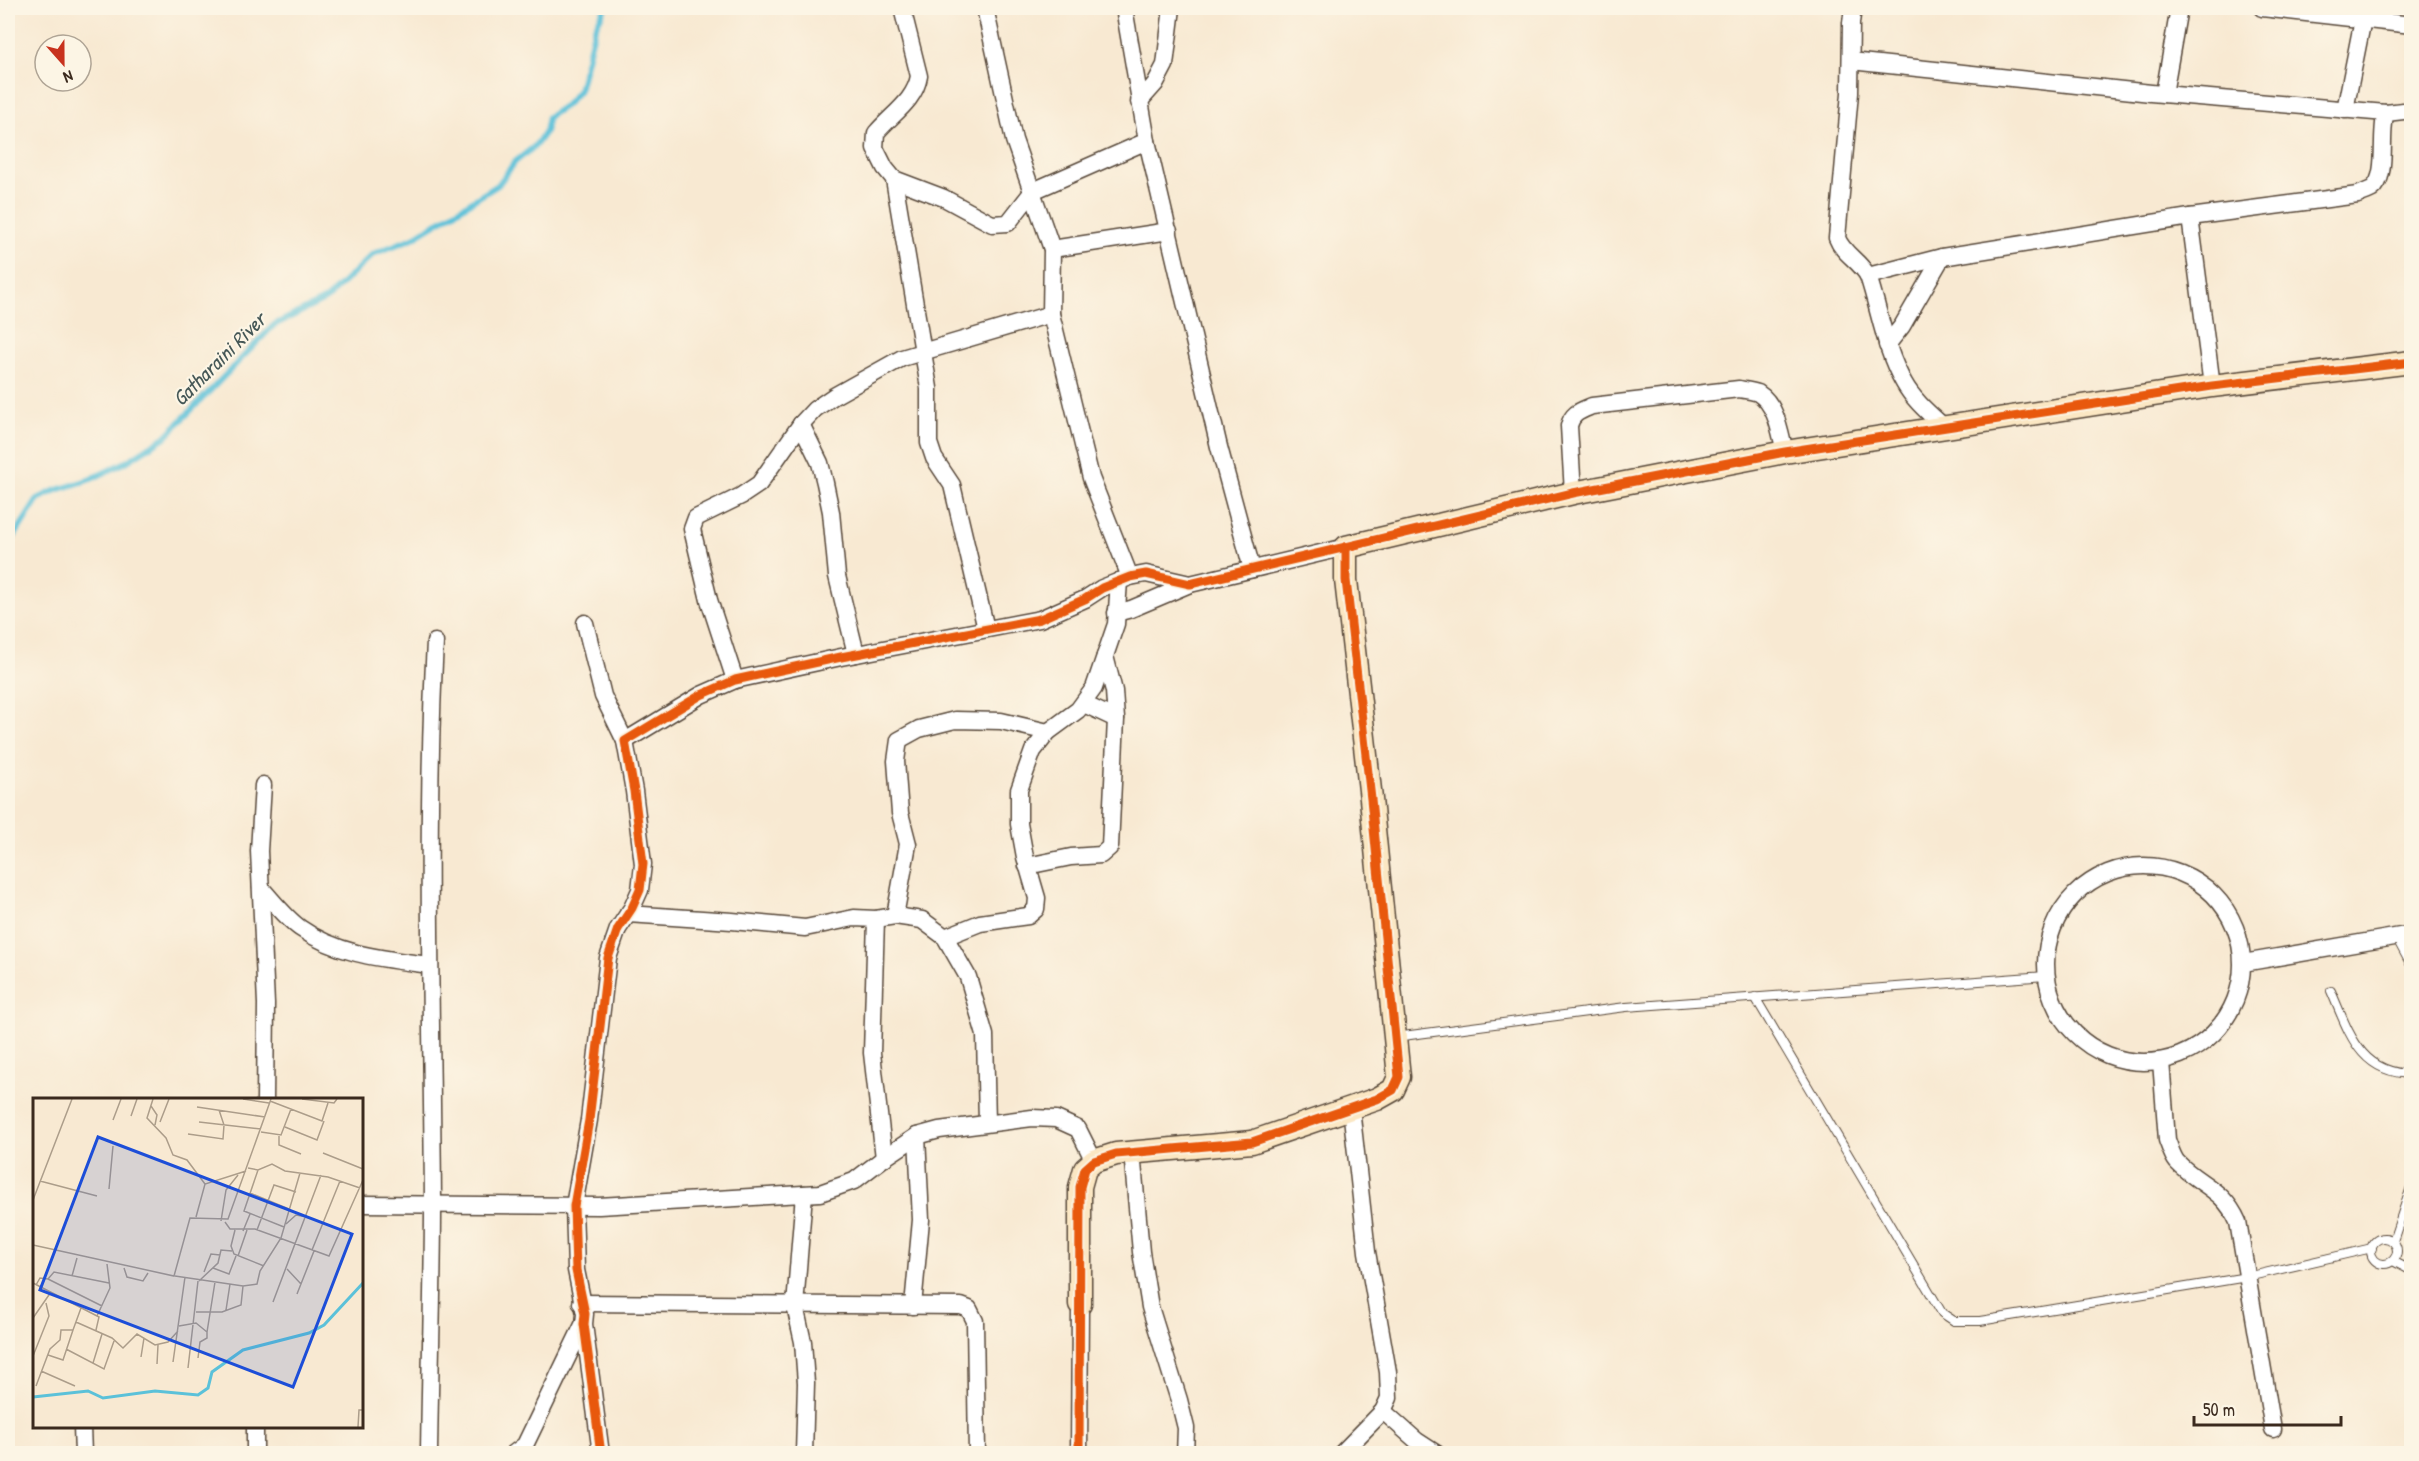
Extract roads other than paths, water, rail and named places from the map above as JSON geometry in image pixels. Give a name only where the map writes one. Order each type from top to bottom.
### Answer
[{"type":"street","points":[[902,8],[919,76],[917,87],[910,98],[876,133],[876,148],[885,168],[894,179],[929,387],[929,443],[934,458],[952,485],[986,629]]},
{"type":"street","points":[[945,937],[980,923],[1028,916],[1036,909],[1036,898],[1019,824],[1019,790],[1033,751],[1048,732],[1084,704],[1094,688],[1116,624],[1116,613],[1125,579],[1091,478],[1051,314],[1052,249],[1014,140],[985,8]]},
{"type":"street","points":[[1124,8],[1138,102],[1219,447],[1252,569]]},
{"type":"street","points":[[1138,102],[1155,84],[1165,65],[1172,8]]},
{"type":"street","points":[[1853,8],[1850,93],[1837,238],[1840,246],[1863,267],[1868,276],[1887,345],[1904,383],[1920,405],[1945,428]]},
{"type":"street","points":[[2164,94],[2179,8]]},
{"type":"street","points":[[2262,8],[2321,11],[2412,25]]},
{"type":"street","points":[[2345,110],[2362,19]]},
{"type":"street","points":[[1851,62],[2345,110],[2386,113],[2412,110]]},
{"type":"street","points":[[1868,276],[1942,257],[2190,217],[2358,195],[2374,188],[2382,172],[2382,124],[2386,113]]},
{"type":"street","points":[[894,179],[944,198],[992,224],[1008,223],[1033,191],[1147,141]]},
{"type":"street","points":[[2190,217],[2212,386]]},
{"type":"street","points":[[1052,249],[1169,231]]},
{"type":"street","points":[[1887,345],[1902,326],[1942,257]]},
{"type":"street","points":[[735,680],[709,600],[692,529],[696,518],[741,496],[759,484],[801,424],[815,409],[834,396],[902,358],[1051,314]]},
{"type":"street","points":[[1116,613],[1190,584],[1573,493],[1785,452],[2212,386],[2412,362]]},
{"type":"street","points":[[1573,493],[1570,418],[1576,412],[1592,406],[1739,389],[1757,393],[1771,406],[1777,418],[1785,452]]},
{"type":"street","points":[[801,424],[820,463],[825,483],[831,512],[837,576],[856,654]]},
{"type":"street","points":[[1079,1454],[1080,1187],[1085,1169],[1094,1161],[1116,1154],[1252,1142],[1377,1099],[1393,1090],[1399,1077],[1346,580],[1346,547]]},
{"type":"street","points":[[625,741],[701,695],[735,680],[1048,616],[1125,579],[1146,574],[1190,584]]},
{"type":"street","points":[[585,623],[603,696],[625,741],[643,864],[640,890],[618,929],[608,958],[588,1120],[574,1206],[576,1270],[585,1314],[584,1324],[601,1454]]},
{"type":"street","points":[[429,1454],[433,1205],[429,965],[431,715],[435,642]]},
{"type":"street","points":[[1028,866],[1071,857],[1101,855],[1110,848],[1116,718],[1114,690],[1105,655]]},
{"type":"street","points":[[1084,704],[1116,718]]},
{"type":"street","points":[[895,916],[908,844],[900,813],[896,761],[898,740],[920,729],[955,720],[1001,721],[1048,732]]},
{"type":"street","points":[[263,785],[260,851],[266,1024],[265,1098]]},
{"type":"street","points":[[2143,866],[2160,867],[2193,879],[2219,901],[2236,930],[2243,963],[2237,997],[2220,1026],[2194,1049],[2161,1061],[2127,1061],[2095,1050],[2081,1040],[2059,1014],[2051,999],[2046,976],[2047,948],[2051,932],[2068,902],[2080,890],[2109,873],[2143,866]]},
{"type":"street","points":[[261,888],[299,927],[325,943],[359,954],[429,965]]},
{"type":"street","points":[[628,914],[805,928],[854,918],[876,919],[895,916],[922,920],[945,937],[968,977],[985,1035],[987,1123]]},
{"type":"street","points":[[876,919],[872,1053],[884,1158]]},
{"type":"street","points":[[2243,963],[2404,935]]},
{"type":"street","points":[[2161,1061],[2167,1140],[2171,1151],[2176,1161],[2221,1195],[2232,1208],[2238,1222],[2273,1429]]},
{"type":"street","points":[[1341,1454],[1383,1411],[1389,1398],[1389,1372],[1367,1252],[1351,1108]]},
{"type":"street","points":[[363,1204],[599,1206],[820,1193],[854,1181],[917,1136],[987,1123],[1032,1118],[1056,1119],[1078,1129],[1094,1161]]},
{"type":"street","points":[[913,1306],[921,1220],[917,1136]]},
{"type":"street","points":[[1132,1152],[1141,1252],[1150,1307],[1186,1428],[1185,1454]]},
{"type":"street","points":[[804,1194],[795,1306],[803,1342],[806,1383],[804,1454]]},
{"type":"street","points":[[581,1303],[961,1306],[969,1309],[975,1321],[977,1454]]},
{"type":"street","points":[[513,1454],[525,1446],[584,1324]]},
{"type":"street","points":[[1383,1411],[1417,1441],[1437,1454]]},
{"type":"street","points":[[82,1428],[83,1454]]},
{"type":"street","points":[[255,1428],[255,1454]]},
{"type":"lane","points":[[2404,935],[2412,967]]},
{"type":"lane","points":[[1395,1037],[1626,1007],[2046,976]]},
{"type":"lane","points":[[2331,991],[2362,1055],[2375,1065],[2397,1073],[2412,1074]]},
{"type":"lane","points":[[1755,997],[1942,1313],[1954,1321],[1980,1320],[2247,1277],[2372,1248]]},
{"type":"lane","points":[[2393,1241],[2382,1238],[2376,1241],[2372,1248],[2376,1261],[2387,1263],[2392,1261],[2397,1251],[2393,1241],[2412,1184]]},
{"type":"lane","points":[[2392,1261],[2412,1271]]},
{"type":"waterway","name":"Gatharaini River","points":[[8,546],[38,499],[54,491],[91,479],[126,462],[165,437],[274,325],[326,299],[373,254],[413,238],[498,185],[515,162],[535,146],[545,132],[548,117],[566,105],[579,90],[595,28],[605,8]]}]
